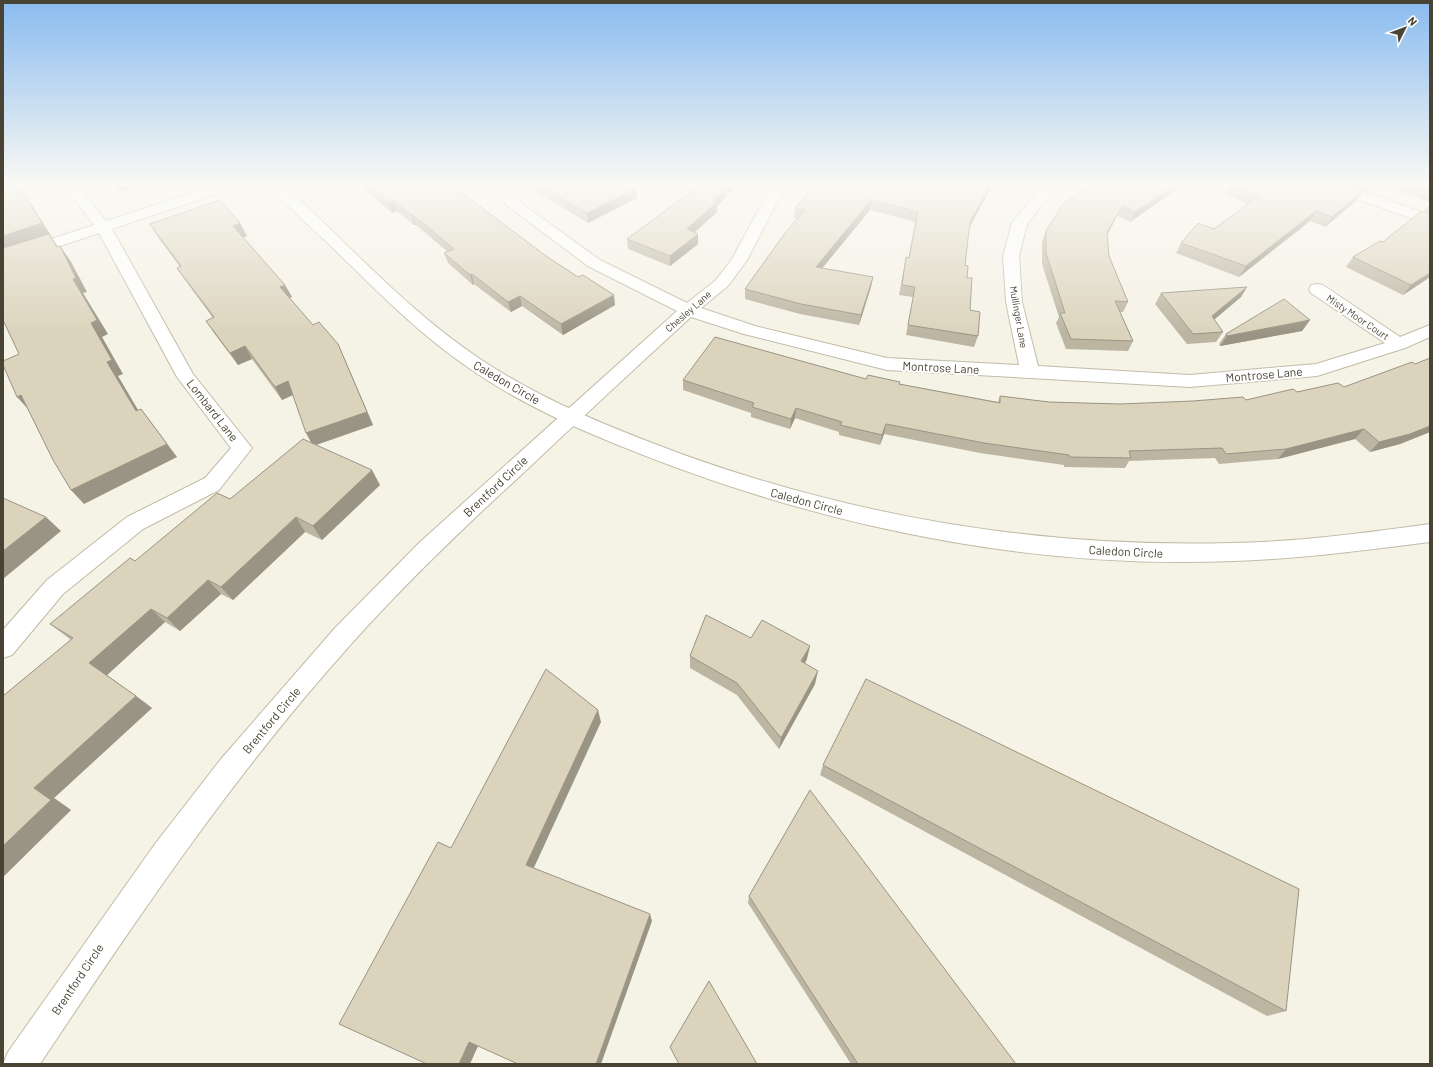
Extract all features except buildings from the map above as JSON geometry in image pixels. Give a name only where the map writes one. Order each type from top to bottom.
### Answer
[{"type":"street","points":[[3,260],[79,235]]},
{"type":"street","name":"Lombard Lane","points":[[3,648],[55,587],[135,523],[212,484],[242,448],[186,377],[107,235]]},
{"type":"street","name":"Caledon Circle","points":[[328,235],[432,332],[488,373],[570,417],[678,462],[750,486],[894,523],[969,536],[1053,547],[1134,553],[1202,554],[1260,552],[1327,547],[1430,533]]},
{"type":"street","name":"Montrose Lane","points":[[555,235],[594,263],[688,310],[750,330],[887,364],[1190,381],[1318,370],[1399,344],[1430,330]]},
{"type":"street","name":"Chesley Lane","points":[[570,417],[688,310],[722,283],[739,260],[752,235]]},
{"type":"street","name":"Mullinger Lane","points":[[1017,235],[1011,256],[1014,302],[1030,372]]},
{"type":"street","name":"Misty Moor Court","points":[[1317,289],[1399,344]]},
{"type":"street","name":"Brentford Circle","points":[[20,1064],[94,954],[165,854],[231,768],[299,687],[344,635],[428,548],[570,417]]}]
